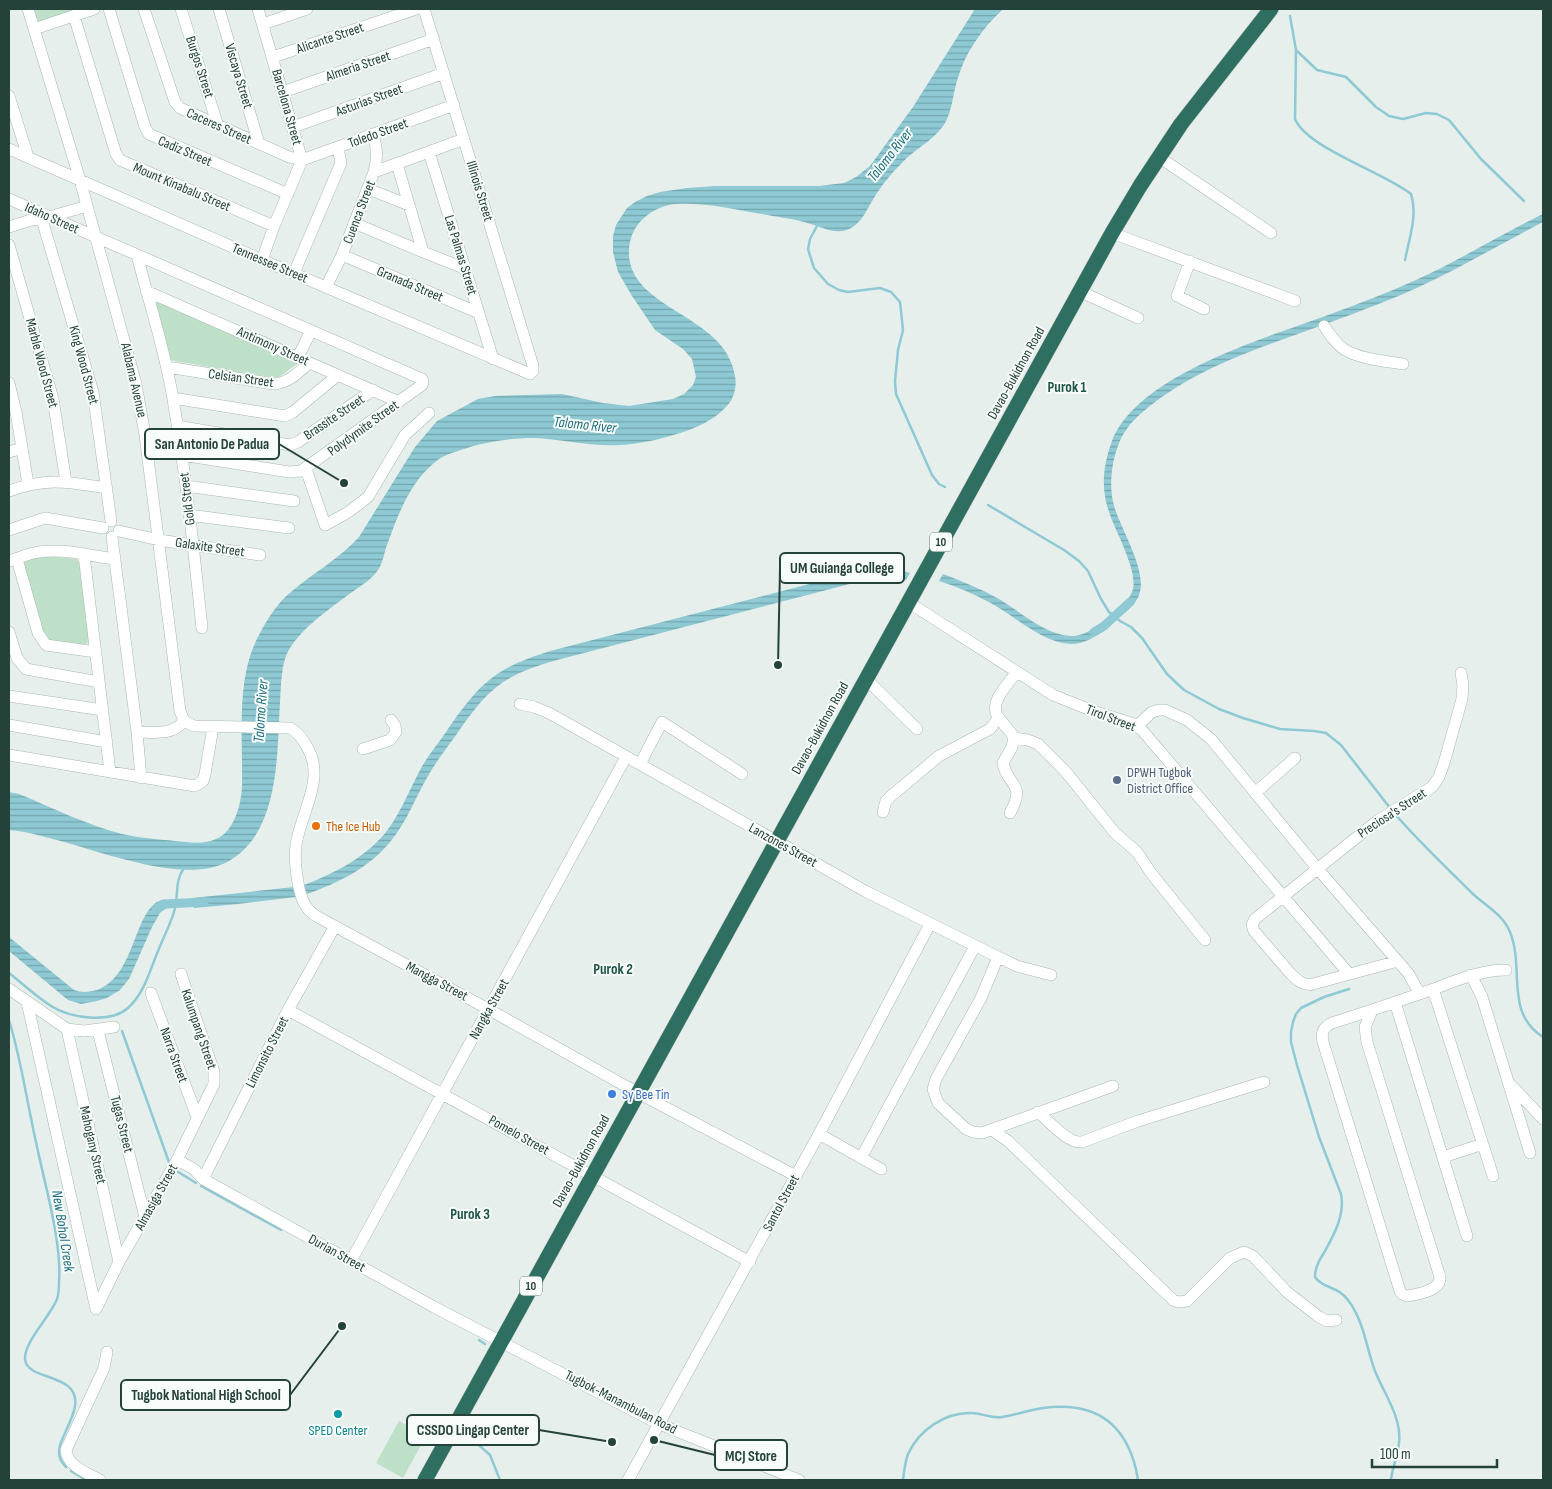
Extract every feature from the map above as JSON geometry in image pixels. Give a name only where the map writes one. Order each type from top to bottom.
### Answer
[{"type":"highway","name":"Davao-Bukidnon Road","points":[[425,1480],[1112,233],[1181,124],[1271,9]]},
{"type":"street","name":"Alabama Avenue","points":[[28,9],[80,180],[136,384],[146,435],[177,695],[184,721]]},
{"type":"street","points":[[34,29],[94,9]]},
{"type":"street","name":"Cadiz Street","points":[[109,9],[145,127],[149,134],[288,194]]},
{"type":"street","name":"Caceres Street","points":[[144,9],[177,106],[289,157],[302,160]]},
{"type":"street","name":"Burgos Street","points":[[181,9],[218,126]]},
{"type":"street","name":"Viscaya Street","points":[[219,9],[259,144]]},
{"type":"street","name":"Barcelona Street","points":[[258,9],[302,160],[262,260]]},
{"type":"street","points":[[263,24],[307,9]]},
{"type":"street","name":"Alicante Street","points":[[273,57],[416,9]]},
{"type":"street","name":"Illinois Street","points":[[424,9],[533,368],[532,373]]},
{"type":"street","name":"Mount Kinabalu Street","points":[[74,16],[116,154],[120,160],[274,226]]},
{"type":"street","name":"Almeria Street","points":[[283,92],[434,39]]},
{"type":"street","name":"Asturias Street","points":[[293,127],[444,73]]},
{"type":"street","points":[[9,96],[11,109],[28,157]]},
{"type":"street","name":"Toledo Street","points":[[302,160],[454,105]]},
{"type":"street","name":"Cuenca Street","points":[[326,287],[342,255],[374,172],[377,152],[373,134]]},
{"type":"street","points":[[374,172],[464,139]]},
{"type":"street","points":[[294,273],[341,162],[338,147]]},
{"type":"street","name":"Tennessee Street","points":[[9,149],[528,374],[532,373]]},
{"type":"street","name":"Las Palmas Street","points":[[429,152],[493,359]]},
{"type":"street","points":[[1159,156],[1271,232]]},
{"type":"street","points":[[397,164],[423,252]]},
{"type":"street","points":[[368,189],[409,205]]},
{"type":"street","name":"Idaho Street","points":[[9,199],[41,217],[96,237],[422,379],[423,382]]},
{"type":"street","points":[[9,227],[86,202]]},
{"type":"street","name":"King Wood Street","points":[[41,217],[93,392],[107,488],[107,524]]},
{"type":"street","points":[[354,222],[423,252],[466,268]]},
{"type":"street","points":[[1112,233],[1295,301]]},
{"type":"street","name":"Marble Wood Street","points":[[9,245],[53,399],[66,482]]},
{"type":"street","name":"Gold Street","points":[[136,255],[167,367],[173,398],[186,486],[202,628]]},
{"type":"street","name":"Granada Street","points":[[342,255],[479,313]]},
{"type":"street","points":[[1190,262],[1177,296],[1204,309]]},
{"type":"street","name":"Antimony Street","points":[[146,290],[399,402]]},
{"type":"street","points":[[1080,291],[1138,318]]},
{"type":"street","points":[[1324,326],[1333,340],[1346,350],[1403,364]]},
{"type":"street","points":[[298,357],[311,331]]},
{"type":"street","name":"Celsian Street","points":[[167,367],[274,384],[290,379],[309,363]]},
{"type":"street","points":[[173,398],[285,416],[293,412],[338,375]]},
{"type":"street","name":"Polydymite Street","points":[[306,469],[422,385],[423,382]]},
{"type":"street","points":[[9,383],[12,413],[22,448],[28,484]]},
{"type":"street","name":"Brassite Street","points":[[177,426],[290,445],[298,442],[373,390]]},
{"type":"street","points":[[182,456],[289,472],[306,469],[325,525],[347,513],[368,497],[401,440],[409,430],[429,413]]},
{"type":"street","points":[[9,452],[22,448]]},
{"type":"street","points":[[9,490],[42,481],[66,482],[107,488]]},
{"type":"street","points":[[186,486],[294,501]]},
{"type":"street","points":[[189,515],[288,528]]},
{"type":"street","points":[[9,530],[40,519],[50,518],[107,524],[118,523],[115,559],[141,778]]},
{"type":"street","name":"Galaxite Street","points":[[116,534],[260,554]]},
{"type":"street","points":[[96,652],[52,647],[43,643],[13,560],[46,551],[115,559]]},
{"type":"street","points":[[84,555],[110,772]]},
{"type":"street","name":"Tirol Street","points":[[908,602],[1016,673],[1063,700],[1137,726],[1147,735],[1350,974]]},
{"type":"street","points":[[9,632],[17,658],[26,669],[99,682]]},
{"type":"street","points":[[1010,813],[1017,797],[1017,792],[1003,763],[1012,747],[1014,738],[998,717],[996,710],[998,699],[1016,673]]},
{"type":"street","name":"Preciosa's Street","points":[[1350,974],[1313,984],[1304,984],[1295,979],[1254,931],[1252,925],[1255,919],[1317,868],[1387,814],[1432,787],[1439,777],[1462,699],[1462,673]]},
{"type":"street","points":[[866,679],[917,729]]},
{"type":"street","points":[[9,696],[103,710]]},
{"type":"street","name":"Lanzones Street","points":[[520,704],[549,713],[865,891],[1017,966],[1051,976]]},
{"type":"street","points":[[1137,726],[1147,716],[1158,710],[1172,712],[1187,720],[1211,739],[1317,868],[1398,961],[1420,994]]},
{"type":"street","points":[[883,812],[886,801],[891,796],[939,756],[990,729],[998,717]]},
{"type":"street","points":[[363,750],[390,740],[396,732],[391,720]]},
{"type":"street","points":[[9,755],[191,786],[201,784],[206,774],[218,727],[194,726],[184,721],[176,729],[170,731],[137,732]]},
{"type":"street","points":[[640,764],[662,722],[742,774]]},
{"type":"street","points":[[9,725],[107,742]]},
{"type":"street","name":"Mangga Street","points":[[218,727],[287,728],[294,730],[302,738],[311,754],[315,765],[311,793],[296,846],[295,867],[302,900],[307,910],[638,1093],[796,1176]]},
{"type":"street","points":[[1014,738],[1038,744],[1066,772],[1115,833],[1137,852],[1151,873],[1205,940]]},
{"type":"street","name":"Nangka Street","points":[[351,1261],[626,756]]},
{"type":"street","points":[[1255,793],[1295,758]]},
{"type":"street","name":"Santol Street","points":[[628,1480],[750,1262],[930,924]]},
{"type":"street","name":"Limonsito Street","points":[[203,1179],[288,1010],[334,926]]},
{"type":"street","points":[[861,1158],[975,946]]},
{"type":"street","points":[[998,957],[980,998],[936,1079],[933,1089],[938,1103],[966,1128],[973,1132],[982,1133],[1113,1086]]},
{"type":"street","points":[[1350,974],[1398,961]]},
{"type":"street","points":[[1372,1011],[1365,1027],[1366,1042],[1440,1277],[1437,1287],[1407,1296],[1402,1294],[1400,1290],[1322,1038],[1322,1032],[1326,1025],[1372,1011],[1471,975],[1506,970]]},
{"type":"street","name":"Kalumpang Street","points":[[180,974],[214,1072],[214,1084]]},
{"type":"street","points":[[1471,975],[1479,989],[1530,1153]]},
{"type":"street","points":[[9,989],[67,1028],[84,1031],[114,1027]]},
{"type":"street","points":[[1433,989],[1493,1176]]},
{"type":"street","name":"Narra Street","points":[[151,993],[197,1117]]},
{"type":"street","name":"Almasiga Street","points":[[28,1002],[96,1309],[177,1160],[214,1084]]},
{"type":"street","points":[[1396,1002],[1467,1236]]},
{"type":"street","name":"Pomelo Street","points":[[288,1010],[750,1262]]},
{"type":"street","name":"Mahogany Street","points":[[67,1028],[120,1262]]},
{"type":"street","name":"Tugas Street","points":[[98,1030],[145,1217]]},
{"type":"street","points":[[1038,1112],[1070,1140],[1078,1143],[1138,1121],[1264,1082]]},
{"type":"street","points":[[1509,1084],[1543,1119]]},
{"type":"street","points":[[992,1130],[1008,1141],[1173,1300],[1178,1302],[1187,1301],[1230,1258],[1244,1252],[1253,1256],[1287,1292],[1318,1317],[1327,1321],[1336,1320]]},
{"type":"street","points":[[818,1134],[881,1169]]},
{"type":"street","points":[[1443,1157],[1483,1144]]},
{"type":"street","name":"Durian Street","points":[[177,1160],[194,1169],[203,1179],[501,1341]]},
{"type":"street","name":"Tugbok-Manambulan Road","points":[[501,1341],[659,1424],[799,1480]]},
{"type":"street","points":[[100,1480],[76,1466],[66,1455],[67,1444],[99,1379],[108,1352]]},
{"type":"green space","points":[[34,9],[77,9],[38,22]]},
{"type":"green space","points":[[152,298],[298,363],[279,377],[272,378],[170,360]]},
{"type":"green space","points":[[46,556],[76,559],[80,563],[90,639],[86,644],[51,642],[41,631],[24,563],[30,559]]},
{"type":"green space","points":[[399,1421],[426,1436],[403,1478],[376,1463]]},
{"type":"water","name":"Talomo River","points":[[975,9],[1003,9],[981,33],[965,60],[960,70],[945,123],[936,134],[906,159],[894,172],[880,189],[863,217],[854,226],[842,231],[836,231],[789,219],[718,206],[696,204],[675,204],[663,207],[641,221],[630,240],[629,249],[632,269],[643,286],[658,299],[714,338],[728,355],[736,380],[731,401],[716,416],[692,429],[650,441],[609,445],[534,438],[496,441],[473,446],[448,455],[438,460],[425,471],[411,490],[400,511],[376,573],[314,622],[289,649],[282,675],[276,767],[272,790],[267,811],[258,831],[246,848],[229,861],[207,868],[181,870],[152,866],[34,834],[9,830],[9,792],[19,794],[96,826],[128,835],[196,843],[216,839],[228,830],[240,802],[242,787],[243,694],[250,657],[259,634],[285,597],[343,552],[359,537],[415,447],[437,421],[478,399],[495,396],[562,394],[603,403],[629,406],[673,399],[684,394],[693,385],[696,377],[692,359],[683,349],[655,330],[618,272],[613,252],[613,236],[616,225],[627,208],[647,196],[687,188],[715,186],[819,186],[844,183],[856,177],[870,166],[913,107]]},
{"type":"water","points":[[1543,214],[1543,222],[1435,279],[1408,292],[1221,364],[1179,386],[1140,414],[1121,438],[1114,460],[1112,476],[1114,506],[1132,549],[1141,583],[1138,598],[1125,613],[1120,607],[1131,594],[1133,579],[1127,556],[1107,506],[1104,490],[1105,470],[1111,444],[1124,420],[1146,398],[1173,379],[1205,363],[1271,335],[1405,285]]},
{"type":"water","points":[[894,569],[910,573],[905,581],[889,579],[861,581],[557,660],[508,679],[486,696],[476,708],[431,771],[411,810],[382,851],[373,860],[352,874],[307,894],[304,885],[346,866],[381,838],[397,815],[425,762],[458,715],[480,689],[503,670],[534,656],[554,650],[859,571]]},
{"type":"water","points":[[943,574],[992,595],[1033,622],[1051,631],[1070,636],[1079,635],[1102,623],[1107,629],[1090,639],[1076,644],[1051,640],[989,602],[939,581]]},
{"type":"water","points":[[294,887],[296,897],[194,908],[193,898]]},
{"type":"water","points":[[165,899],[165,909],[160,913],[152,927],[129,979],[120,990],[107,998],[81,1004],[68,1000],[9,951],[9,937],[74,990],[86,992],[97,990],[110,982],[120,970],[147,913],[155,904]]},
{"type":"waterway","points":[[1290,16],[1296,50],[1295,119],[1302,130],[1314,140],[1411,194],[1414,210],[1405,260]]},
{"type":"waterway","points":[[1296,50],[1317,70],[1346,77],[1376,107],[1389,116],[1403,119],[1426,113],[1437,114],[1449,120],[1481,159],[1524,201]]},
{"type":"waterway","points":[[817,226],[810,239],[808,249],[814,268],[828,284],[848,292],[880,288],[891,292],[900,302],[903,330],[898,350],[895,381],[896,394],[932,475],[939,484],[945,487]]},
{"type":"waterway","points":[[988,505],[1064,550],[1079,561],[1088,571],[1109,612],[1131,627],[1142,638],[1167,674],[1184,690],[1219,709],[1243,718],[1280,729],[1326,733],[1341,745],[1390,808]]},
{"type":"waterway","points":[[1094,632],[1104,626],[1130,602]]},
{"type":"waterway","points":[[1395,814],[1433,855],[1499,916],[1507,926],[1514,946],[1519,1003],[1531,1027],[1543,1037]]},
{"type":"waterway","name":"New Bohol Creek","points":[[9,973],[51,1006],[69,1014],[101,1018],[120,1013],[134,1002],[146,981],[172,917],[179,879],[184,868]]},
{"type":"waterway","name":"New Bohol Creek","points":[[156,909],[165,904],[204,902]]},
{"type":"waterway","points":[[1349,989],[1324,997],[1301,1008],[1293,1022],[1291,1042],[1319,1137],[1342,1201],[1338,1223],[1318,1263],[1315,1277],[1322,1284],[1344,1295],[1353,1308],[1361,1325],[1375,1371],[1392,1406],[1398,1424],[1399,1443],[1391,1480]]},
{"type":"waterway","name":"New Bohol Creek","points":[[9,1020],[52,1212],[59,1265],[57,1299],[33,1337],[25,1359],[28,1366],[34,1371],[62,1382],[70,1388],[74,1395],[74,1411],[59,1448],[60,1459],[66,1467]]},
{"type":"waterway","points":[[122,1031],[170,1165]]},
{"type":"waterway","points":[[175,1170],[196,1183]]},
{"type":"waterway","points":[[201,1186],[281,1230]]},
{"type":"waterway","points":[[479,1340],[485,1344]]},
{"type":"waterway","points":[[903,1480],[907,1457],[913,1445],[926,1430],[943,1419],[962,1413],[1002,1417],[1038,1409],[1059,1407],[1074,1407],[1087,1410],[1100,1415],[1111,1423],[1128,1446],[1135,1464],[1138,1480]]},
{"type":"waterway","points":[[472,1439],[490,1455],[500,1480]]},
{"type":"waterway","name":"New Bohol Creek","points":[[71,1471],[86,1480]]},
{"type":"place","name":"San Antonio De Padua","points":[[344,483]]},
{"type":"place","name":"UM Guianga College","points":[[778,665]]},
{"type":"place","name":"DPWH Tugbok District Office","points":[[1117,780]]},
{"type":"place","name":"The Ice Hub","points":[[316,826]]},
{"type":"place","name":"Sy Bee Tin","points":[[612,1094]]},
{"type":"place","name":"Tugbok National High School","points":[[342,1326]]},
{"type":"place","name":"SPED Center","points":[[338,1414]]},
{"type":"place","name":"MCJ Store","points":[[654,1440]]},
{"type":"place","name":"CSSDO Lingap Center","points":[[612,1442]]},
{"type":"district","name":"Purok 1","points":[[1067,387]]},
{"type":"district","name":"Purok 2","points":[[613,969]]},
{"type":"district","name":"Purok 3","points":[[470,1214]]}]
